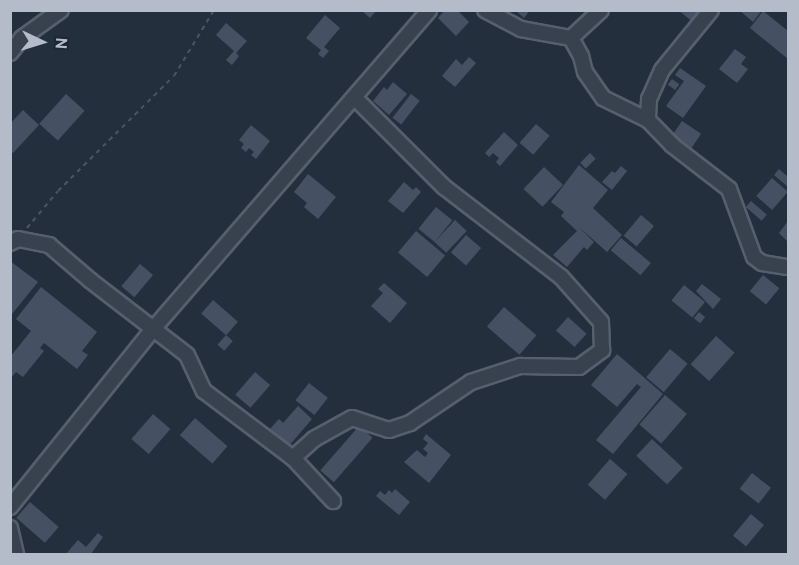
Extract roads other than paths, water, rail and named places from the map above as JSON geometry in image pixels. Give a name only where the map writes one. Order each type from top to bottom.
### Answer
[{"type":"street","points":[[10,53],[22,38],[61,10]]},
{"type":"street","points":[[10,507],[154,328],[429,10]]},
{"type":"street","points":[[485,10],[521,29],[571,38]]},
{"type":"street","points":[[571,38],[601,10]]},
{"type":"street","points":[[648,120],[649,99],[662,70],[711,10]]},
{"type":"street","points":[[571,38],[581,56],[585,72],[603,98],[648,120],[672,145],[729,189],[754,257],[762,263],[789,267]]},
{"type":"street","points":[[293,458],[314,439],[352,418],[389,430],[410,423],[471,382],[520,366],[579,367],[602,350],[601,322],[561,277],[444,187],[355,98]]},
{"type":"street","points":[[13,237],[49,245],[91,281],[187,355],[204,391],[293,458],[333,501]]},
{"type":"street","points":[[10,528],[16,555]]}]
